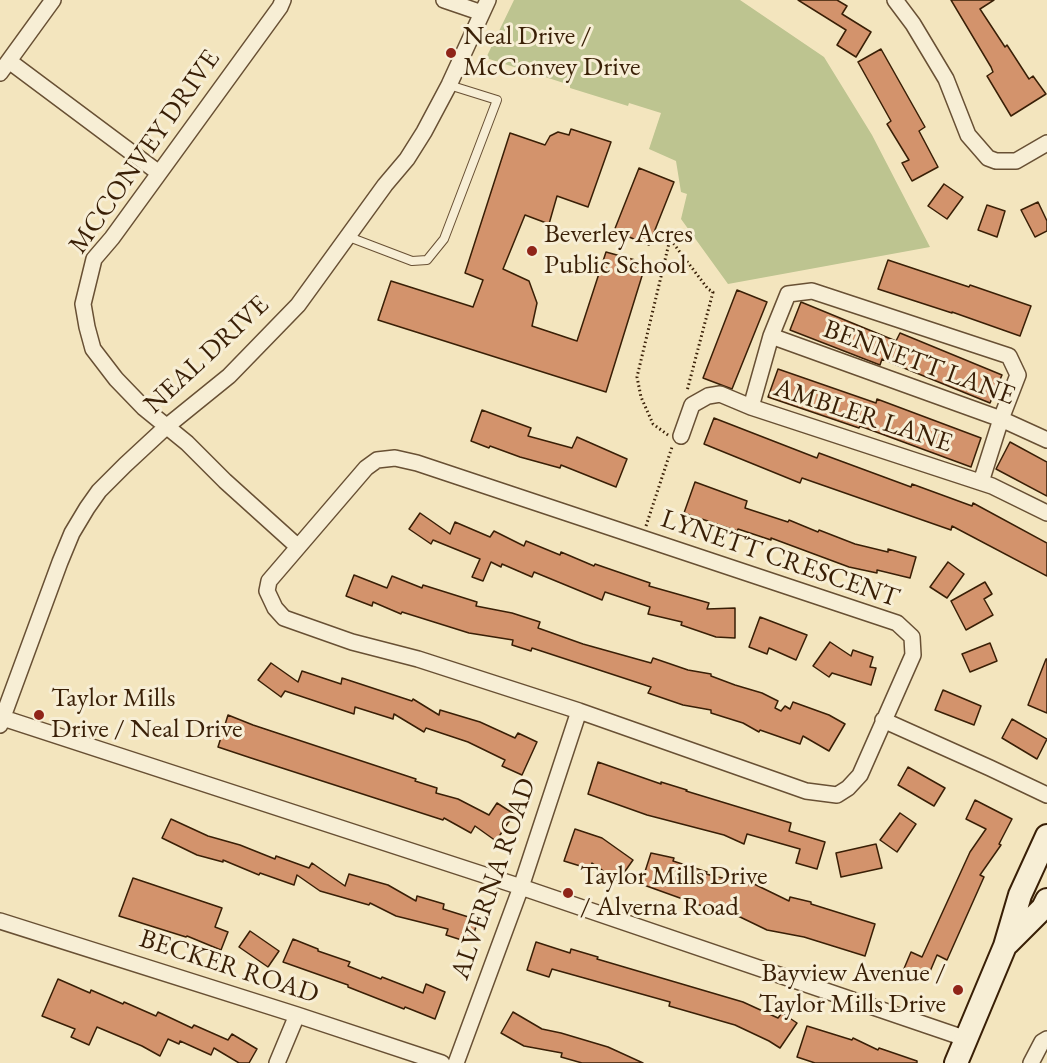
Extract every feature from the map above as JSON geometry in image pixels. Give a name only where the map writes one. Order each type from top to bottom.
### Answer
[{"type":"main road","points":[[956,1063],[1005,946],[1020,896],[1047,836]]},
{"type":"main road","points":[[1005,946],[1043,908],[1047,900]]},
{"type":"street","points":[[53,0],[4,67],[159,173]]},
{"type":"street","name":"MCCONVEY DRIVE","points":[[283,0],[112,238],[94,259],[83,304],[93,349],[116,379],[297,546]]},
{"type":"street","points":[[444,0],[485,6]]},
{"type":"street","points":[[894,0],[913,24],[946,79],[968,135],[988,158],[996,161],[1016,161],[1047,143]]},
{"type":"street","name":"NEAL DRIVE","points":[[1,720],[72,533],[99,492],[124,465],[228,376],[245,357],[257,349],[297,305],[385,185],[407,159],[450,85],[485,6]]},
{"type":"street","points":[[751,407],[771,336],[788,294],[812,291],[1009,357],[1018,375],[981,482]]},
{"type":"street","name":"BENNETT LANE","points":[[771,336],[1001,419],[1047,440]]},
{"type":"street","name":"AMBLER LANE","points":[[681,436],[692,405],[708,396],[720,394],[751,407],[981,482],[1047,513]]},
{"type":"street","name":"LYNETT CRESCENT","points":[[395,458],[417,463],[886,619],[908,632],[912,637],[913,655],[860,775],[848,788],[837,795],[806,791],[579,711],[418,659],[352,642],[284,618],[275,608],[267,591],[269,581],[297,546],[366,468],[377,460],[395,458]]},
{"type":"street","name":"ALVERNA ROAD","points":[[456,1063],[521,887],[579,711]]},
{"type":"street","points":[[1,720],[521,887],[967,1039]]},
{"type":"street","points":[[883,720],[1047,795]]},
{"type":"street","name":"BECKER ROAD","points":[[0,921],[442,1063]]},
{"type":"street","points":[[277,1063],[297,1015]]},
{"type":"street","points":[[1031,1063],[1042,1042],[1047,1039]]},
{"type":"lane","points":[[349,237],[412,261],[427,260],[444,239],[497,100],[450,85]]},
{"type":"path","points":[[642,539],[674,439],[653,424],[641,397],[637,376],[670,240],[708,289],[713,292],[686,394]]},
{"type":"green space","points":[[514,0],[740,0],[824,57],[872,135],[930,247],[728,284],[681,219],[687,194],[681,192],[676,161],[649,149],[661,113],[629,103],[628,106],[570,88],[570,85],[486,58]]},
{"type":"building","points":[[798,0],[837,0],[847,6],[842,14],[871,32],[856,57],[837,45],[846,30]]},
{"type":"building","points":[[951,0],[994,0],[980,9],[1029,79],[1033,76],[1046,94],[1011,116],[987,76],[993,72],[991,67]]},
{"type":"building","points":[[881,49],[925,127],[919,131],[938,167],[912,181],[902,163],[909,160],[887,124],[891,121],[858,62]]},
{"type":"building","points":[[571,129],[611,142],[588,207],[557,196],[549,224],[525,215],[503,269],[529,281],[537,303],[532,326],[577,341],[606,252],[646,263],[606,392],[378,320],[391,281],[473,307],[483,280],[465,273],[510,133],[545,145],[550,136],[558,132],[569,135]]},
{"type":"building","points":[[639,168],[674,182],[649,245],[614,231]]},
{"type":"building","points":[[944,184],[963,197],[947,219],[928,206]]},
{"type":"building","points":[[1038,202],[1047,221],[1047,231],[1035,237],[1021,210]]},
{"type":"building","points":[[987,205],[1005,211],[997,237],[978,230]]},
{"type":"building","points":[[888,260],[1031,306],[1020,336],[878,289]]},
{"type":"building","points":[[737,290],[767,302],[732,389],[703,378]]},
{"type":"building","points":[[801,302],[896,341],[900,333],[1002,375],[990,403],[882,359],[880,365],[790,330]]},
{"type":"building","points":[[778,369],[876,403],[877,399],[981,438],[971,467],[860,426],[859,428],[768,397]]},
{"type":"building","points":[[482,410],[531,428],[528,436],[572,448],[577,437],[627,459],[616,487],[561,465],[560,468],[471,441]]},
{"type":"building","points":[[714,418],[817,458],[819,453],[911,487],[912,484],[972,506],[973,503],[1047,543],[1047,576],[952,526],[951,530],[802,478],[800,483],[704,444]]},
{"type":"building","points":[[1010,442],[1047,462],[1047,496],[996,469]]},
{"type":"building","points":[[695,482],[747,501],[745,508],[788,522],[789,520],[855,544],[888,552],[888,549],[916,557],[910,578],[877,570],[877,573],[849,567],[771,538],[771,540],[738,529],[737,531],[684,513]]},
{"type":"building","points":[[420,513],[450,534],[455,522],[490,537],[494,531],[524,546],[526,541],[560,555],[561,552],[594,566],[595,564],[650,583],[649,586],[709,603],[707,609],[735,608],[735,638],[716,637],[681,625],[682,622],[648,614],[650,607],[605,592],[602,600],[534,572],[532,577],[502,564],[501,567],[491,562],[483,581],[472,577],[480,559],[433,540],[431,544],[409,529]]},
{"type":"building","points":[[948,562],[964,574],[947,598],[930,587]]},
{"type":"building","points":[[354,575],[387,588],[392,576],[422,588],[423,585],[477,602],[476,606],[512,613],[540,622],[538,628],[583,644],[651,663],[653,658],[688,670],[711,674],[711,676],[762,693],[778,701],[775,708],[781,711],[785,706],[790,709],[793,702],[829,715],[845,724],[829,751],[803,736],[800,744],[760,730],[759,732],[743,723],[711,713],[711,710],[683,705],[648,693],[651,687],[532,648],[531,651],[512,645],[513,640],[469,633],[402,612],[401,614],[373,602],[372,606],[346,596]]},
{"type":"building","points":[[985,582],[992,594],[984,599],[993,615],[966,630],[951,601]]},
{"type":"building","points":[[760,617],[807,635],[796,660],[769,648],[767,654],[749,647]]},
{"type":"building","points":[[830,642],[851,656],[853,650],[873,657],[870,667],[876,668],[871,685],[832,673],[829,677],[813,666]]},
{"type":"building","points":[[990,643],[997,661],[970,672],[962,654]]},
{"type":"building","points":[[1047,659],[1047,713],[1028,705]]},
{"type":"building","points":[[271,663],[298,682],[302,671],[341,684],[342,678],[412,701],[413,699],[439,715],[440,710],[480,722],[515,738],[518,733],[537,742],[522,775],[502,766],[505,760],[468,742],[426,728],[424,732],[394,714],[393,719],[355,707],[354,714],[285,691],[281,697],[258,680]]},
{"type":"building","points":[[943,690],[981,706],[974,725],[935,710]]},
{"type":"building","points":[[228,715],[416,779],[415,781],[437,788],[436,793],[458,799],[489,815],[497,803],[514,814],[496,841],[475,826],[471,833],[444,818],[443,820],[218,747]]},
{"type":"building","points":[[1012,719],[1047,739],[1037,759],[1002,738]]},
{"type":"building","points":[[598,762],[661,784],[661,782],[791,823],[789,831],[825,842],[817,869],[796,863],[800,849],[747,834],[744,844],[724,835],[647,815],[588,794]]},
{"type":"building","points":[[908,767],[945,788],[934,806],[898,785]]},
{"type":"building","points":[[975,800],[1012,819],[999,844],[1001,845],[980,875],[984,877],[947,960],[937,955],[926,981],[903,971],[911,952],[922,957],[970,852],[986,829],[966,819]]},
{"type":"building","points":[[900,813],[916,824],[897,852],[880,840]]},
{"type":"building","points":[[171,819],[208,836],[240,845],[275,859],[276,856],[309,868],[312,863],[345,886],[349,874],[388,885],[416,901],[417,896],[444,904],[443,909],[478,920],[471,943],[446,935],[448,929],[396,916],[370,903],[369,905],[320,891],[297,875],[294,885],[260,873],[259,875],[223,860],[223,862],[197,855],[162,838]]},
{"type":"building","points":[[575,829],[602,838],[633,860],[618,881],[592,863],[590,869],[564,861]]},
{"type":"building","points":[[876,844],[882,868],[841,877],[836,853]]},
{"type":"building","points":[[651,853],[674,858],[673,861],[707,872],[706,874],[751,885],[752,883],[789,901],[790,897],[811,902],[811,904],[875,924],[865,956],[804,937],[767,930],[738,916],[641,884]]},
{"type":"building","points":[[133,878],[222,908],[215,927],[228,932],[221,950],[187,936],[119,916]]},
{"type":"building","points":[[250,931],[279,951],[268,967],[239,947]]},
{"type":"building","points":[[293,939],[350,962],[348,966],[381,979],[382,977],[423,993],[426,984],[445,992],[435,1019],[283,962]]},
{"type":"building","points":[[536,942],[570,953],[571,949],[598,957],[597,959],[743,1002],[778,1018],[782,1013],[797,1023],[780,1048],[735,1025],[669,1006],[670,1002],[552,969],[549,977],[527,970]]},
{"type":"building","points":[[58,979],[156,1016],[158,1012],[192,1028],[194,1025],[228,1040],[232,1034],[257,1049],[249,1063],[239,1063],[214,1048],[211,1055],[180,1041],[179,1044],[168,1039],[160,1056],[97,1027],[89,1045],[71,1037],[75,1029],[42,1016]]},
{"type":"building","points":[[513,1012],[542,1029],[608,1047],[643,1063],[582,1063],[561,1057],[562,1053],[524,1046],[501,1033]]},
{"type":"building","points":[[807,1026],[852,1040],[853,1038],[878,1050],[879,1048],[917,1061],[917,1063],[815,1063],[797,1057]]},
{"type":"place","name":"Neal Drive / McConvey Drive","points":[[451,53]]},
{"type":"place","name":"Beverley Acres Public School","points":[[532,251]]},
{"type":"place","name":"Taylor Mills Drive / Neal Drive","points":[[39,715]]},
{"type":"place","name":"Taylor Mills Drive / Alverna Road","points":[[568,893]]},
{"type":"place","name":"Bayview Avenue / Taylor Mills Drive","points":[[958,990]]}]
